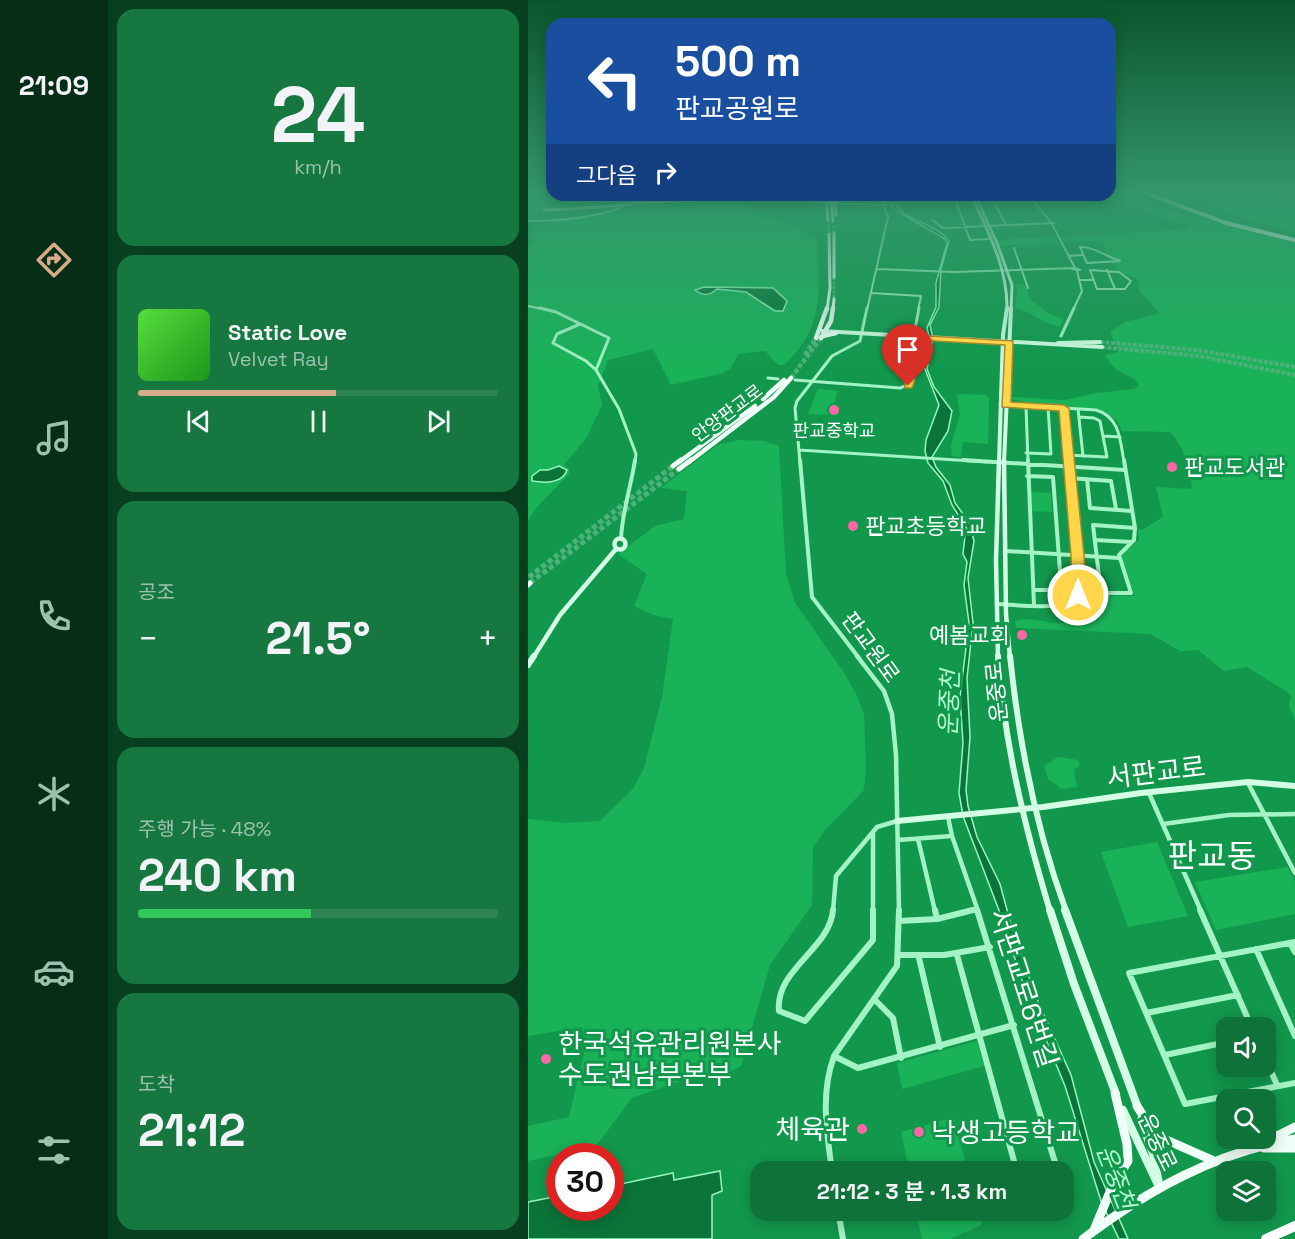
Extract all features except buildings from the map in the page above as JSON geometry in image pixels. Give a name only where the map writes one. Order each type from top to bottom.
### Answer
[{"type":"highway","points":[[1266,1239],[1295,1226]]},
{"type":"main road","points":[[822,334],[828,308],[830,250]]},
{"type":"main road","points":[[832,250],[834,277]]},
{"type":"main road","name":"운중로","points":[[995,250],[1006,271],[1008,298],[1002,342],[1006,352]]},
{"type":"main road","name":"운중로","points":[[997,250],[1006,271],[1012,295],[995,523],[997,634],[1001,699],[1008,750],[1055,930],[1115,1093],[1144,1160],[1159,1187]]},
{"type":"main road","points":[[822,334],[834,299]]},
{"type":"main road","points":[[822,334],[836,333]]},
{"type":"main road","points":[[822,334],[1028,344],[1100,342]]},
{"type":"main road","points":[[985,341],[1003,335]]},
{"type":"main road","points":[[1010,335],[1017,341],[1028,344]]},
{"type":"main road","points":[[985,341],[1006,352],[1014,346],[1028,344]]},
{"type":"main road","points":[[1041,344],[1102,347]]},
{"type":"main road","name":"안양판교로","points":[[676,467],[774,397],[791,378]]},
{"type":"main road","name":"운중로","points":[[1001,462],[1006,551],[1006,604],[1017,723],[1034,807],[1049,865],[1153,1154],[1159,1187]]},
{"type":"main road","points":[[528,665],[560,615],[616,549],[613,543],[621,539]]},
{"type":"main road","name":"서판교로","points":[[1006,810],[1248,783],[1295,786]]},
{"type":"main road","points":[[897,821],[1006,810]]},
{"type":"main road","points":[[1094,1230],[1112,1187],[1128,1161],[1127,1144],[1115,1093]]},
{"type":"main road","points":[[1137,1106],[1155,1135],[1212,1160]]},
{"type":"main road","points":[[1276,1137],[1295,1127]]},
{"type":"main road","points":[[1276,1143],[1295,1139]]},
{"type":"main road","points":[[1276,1148],[1295,1148]]},
{"type":"main road","points":[[1083,1239],[1159,1187],[1212,1160],[1252,1149]]},
{"type":"street","name":"판교원로","points":[[831,1161],[825,1097],[828,1070],[834,1056],[897,966],[898,840],[893,722],[886,696],[812,597],[796,404],[832,356],[860,340],[881,250]]},
{"type":"street","points":[[1015,250],[1028,288]]},
{"type":"street","points":[[1061,336],[1062,328],[1080,295],[1080,280],[1065,250]]},
{"type":"street","points":[[1079,250],[1089,266],[1097,289],[1125,289],[1131,281],[1119,272],[1089,266]]},
{"type":"street","points":[[1089,266],[1120,260],[1103,255],[1097,250]]},
{"type":"street","points":[[1069,256],[1082,255]]},
{"type":"street","points":[[877,269],[951,272],[1075,269]]},
{"type":"street","points":[[1107,270],[1115,289]]},
{"type":"street","points":[[1080,280],[1094,280]]},
{"type":"street","points":[[791,378],[812,382],[888,388],[906,387],[910,383],[909,361],[920,296],[871,293]]},
{"type":"street","points":[[528,306],[556,312],[609,338],[610,342],[596,370]]},
{"type":"street","points":[[581,324],[557,334],[553,344],[586,361],[596,370],[619,409],[636,454],[630,493],[622,517],[621,539]]},
{"type":"street","points":[[768,378],[778,379]]},
{"type":"street","points":[[1003,404],[1099,411],[1110,415],[1116,425],[1136,528],[1133,542],[1123,550],[1119,558],[1131,593],[1101,593],[1093,525],[1136,528]]},
{"type":"street","points":[[1026,405],[1026,453],[1034,605]]},
{"type":"street","points":[[1026,453],[1051,454],[1048,407]]},
{"type":"street","points":[[998,604],[1055,606],[1074,600],[1080,589],[1064,408]]},
{"type":"street","points":[[1078,409],[1083,456]]},
{"type":"street","points":[[1067,455],[1107,458],[1099,420],[1079,417]]},
{"type":"street","points":[[1104,436],[1120,437]]},
{"type":"street","points":[[799,450],[1125,470]]},
{"type":"street","points":[[1027,476],[1053,477],[1061,585],[1056,590],[1034,590]]},
{"type":"street","points":[[1069,478],[1111,481],[1116,509]]},
{"type":"street","points":[[1087,479],[1090,508],[1132,510]]},
{"type":"street","points":[[1095,540],[1133,542]]},
{"type":"street","points":[[1006,551],[1119,558]]},
{"type":"street","points":[[1248,783],[1295,873]]},
{"type":"street","points":[[1149,793],[1247,1017]]},
{"type":"street","points":[[1163,824],[1212,815],[1263,812],[1295,814]]},
{"type":"street","name":"서판교로6번길","points":[[948,817],[952,836],[990,946],[1055,1161]]},
{"type":"street","points":[[873,833],[873,940],[804,1022],[779,1011],[778,1000],[785,983],[832,923],[836,876],[877,827],[897,821]]},
{"type":"street","points":[[898,840],[952,836]]},
{"type":"street","points":[[918,839],[937,919]]},
{"type":"street","points":[[899,921],[937,919],[977,909]]},
{"type":"street","points":[[1295,952],[1293,942],[1129,973],[1185,1104],[1295,1083]]},
{"type":"street","points":[[898,956],[919,958],[957,955],[990,946]]},
{"type":"street","points":[[1256,949],[1295,1036]]},
{"type":"street","points":[[957,955],[1014,1161]]},
{"type":"street","points":[[919,958],[940,1047]]},
{"type":"street","points":[[1146,1013],[1238,995]]},
{"type":"street","points":[[874,999],[892,1018],[901,1058]]},
{"type":"street","points":[[834,1056],[858,1068],[1014,1026]]},
{"type":"street","points":[[1164,1055],[1216,1044]]},
{"type":"street","points":[[1273,1077],[1277,1085]]},
{"type":"street","points":[[840,1221],[843,1239]]},
{"type":"shaded area","points":[[528,250],[818,250],[819,291],[813,322],[798,351],[784,365],[778,365],[765,351],[738,354],[730,369],[723,373],[671,385],[653,349],[608,360],[598,386],[602,405],[587,437],[564,465],[569,469],[569,474],[536,508],[528,521]]},
{"type":"shaded area","points":[[946,250],[941,269],[939,307],[930,325],[933,338],[927,369],[934,387],[952,411],[948,431],[932,457],[936,467],[950,485],[955,503],[969,522],[974,541],[968,578],[973,623],[967,678],[970,737],[966,790],[968,806],[977,837],[1000,884],[1013,932],[1036,997],[1071,1075],[1094,1162],[1128,1239],[1119,1239],[1101,1201],[1065,1086],[1023,983],[1000,913],[963,816],[959,793],[963,743],[960,697],[969,623],[964,585],[967,562],[963,554],[965,536],[969,532],[952,505],[943,481],[928,463],[925,451],[926,440],[939,405],[923,364],[930,340],[927,328],[936,307],[936,283]]},
{"type":"shaded area","points":[[1105,250],[1295,250],[1295,720],[1289,706],[1291,696],[1247,667],[1224,671],[1198,650],[1180,651],[1151,634],[1016,628],[1015,621],[1020,619],[1062,623],[1085,617],[1081,612],[1084,610],[1078,603],[1084,596],[1135,596],[1122,561],[1123,553],[1139,540],[1138,529],[1142,530],[1163,517],[1156,487],[1192,489],[1186,459],[1179,443],[1170,432],[1122,431],[1117,420],[1100,410],[1025,404],[1025,402],[1011,399],[1012,397],[1064,400],[1134,389],[1139,386],[1135,379],[1115,368],[1105,355],[1116,353],[1118,350],[1110,332],[1125,322],[1160,313],[1140,292],[1137,278],[1123,273],[1112,262]]},
{"type":"shaded area","points":[[1015,284],[1026,284],[1029,298],[1051,315],[1064,319],[1060,326],[1015,309],[1017,294]]},
{"type":"shaded area","points":[[704,287],[773,288],[787,301],[783,311],[775,311],[746,292],[717,289],[704,294],[695,290]]},
{"type":"shaded area","points":[[818,389],[838,391],[830,415],[808,414]]},
{"type":"shaded area","points":[[957,395],[986,395],[989,398],[988,444],[963,442],[961,457],[952,456],[951,445],[960,415]]},
{"type":"shaded area","points":[[738,440],[764,441],[779,446],[786,574],[795,603],[843,671],[864,714],[866,767],[864,790],[825,830],[813,847],[812,905],[770,965],[741,1066],[721,1076],[689,1078],[632,1098],[598,1143],[546,1143],[546,1157],[528,1161],[528,1126],[569,1117],[586,1044],[582,1027],[528,1036],[528,819],[566,823],[600,821],[633,789],[644,768],[662,697],[673,619],[654,615],[634,606],[647,574],[618,554],[655,526],[684,519],[687,491],[661,488],[717,445]]},
{"type":"shaded area","points":[[559,466],[567,470],[561,478],[547,482],[532,481],[532,476],[540,470]]},
{"type":"shaded area","points":[[1031,492],[1051,493],[1052,512],[1032,511]]},
{"type":"shaded area","points":[[1058,757],[1078,760],[1080,766],[1074,769],[1077,787],[1062,789],[1048,779],[1044,766]]},
{"type":"shaded area","points":[[1157,842],[1188,916],[1128,927],[1101,852]]},
{"type":"shaded area","points":[[1288,867],[1295,882],[1295,914],[1216,930],[1195,882]]},
{"type":"shaded area","points":[[977,1041],[984,1066],[902,1089],[897,1063]]},
{"type":"shaded area","points":[[954,1117],[965,1161],[907,1161],[901,1132]]},
{"type":"shaded area","points":[[720,1171],[722,1191],[712,1195],[712,1239],[528,1239],[528,1202],[546,1199],[546,1221],[624,1221],[624,1183],[673,1173],[674,1180]]},
{"type":"shaded area","points":[[918,1221],[981,1221],[982,1225],[950,1239],[922,1239]]},
{"type":"tunnel","points":[[834,277],[834,299]]},
{"type":"tunnel","points":[[805,355],[816,338]]},
{"type":"tunnel","points":[[791,378],[821,338]]},
{"type":"tunnel","points":[[1100,342],[1198,350],[1295,367]]},
{"type":"tunnel","points":[[1102,347],[1199,356],[1295,375]]},
{"type":"tunnel","points":[[529,577],[673,466]]},
{"type":"tunnel","points":[[530,583],[679,469]]},
{"type":"place","name":"판교중학교","points":[[834,410]]},
{"type":"place","name":"판교도서관","points":[[1172,467]]},
{"type":"place","name":"판교초등학교","points":[[853,526]]},
{"type":"place","name":"예봄교회","points":[[1022,635]]},
{"type":"place","name":"한국석유관리원본사 수도권남부본부","points":[[546,1059]]},
{"type":"place","name":"체육관","points":[[862,1129]]},
{"type":"place","name":"낙생고등학교","points":[[919,1132]]},
{"type":"district","name":"판교동","points":[[1212,856]]},
{"type":"route","points":[[908,386],[913,338],[1009,343],[1005,404],[1064,408],[1078,555],[1080,589],[1078,595]]},
{"type":"water label","name":"운중천","points":[[949,703]]},
{"type":"water label","name":"운중천","points":[[1116,1177]]}]
